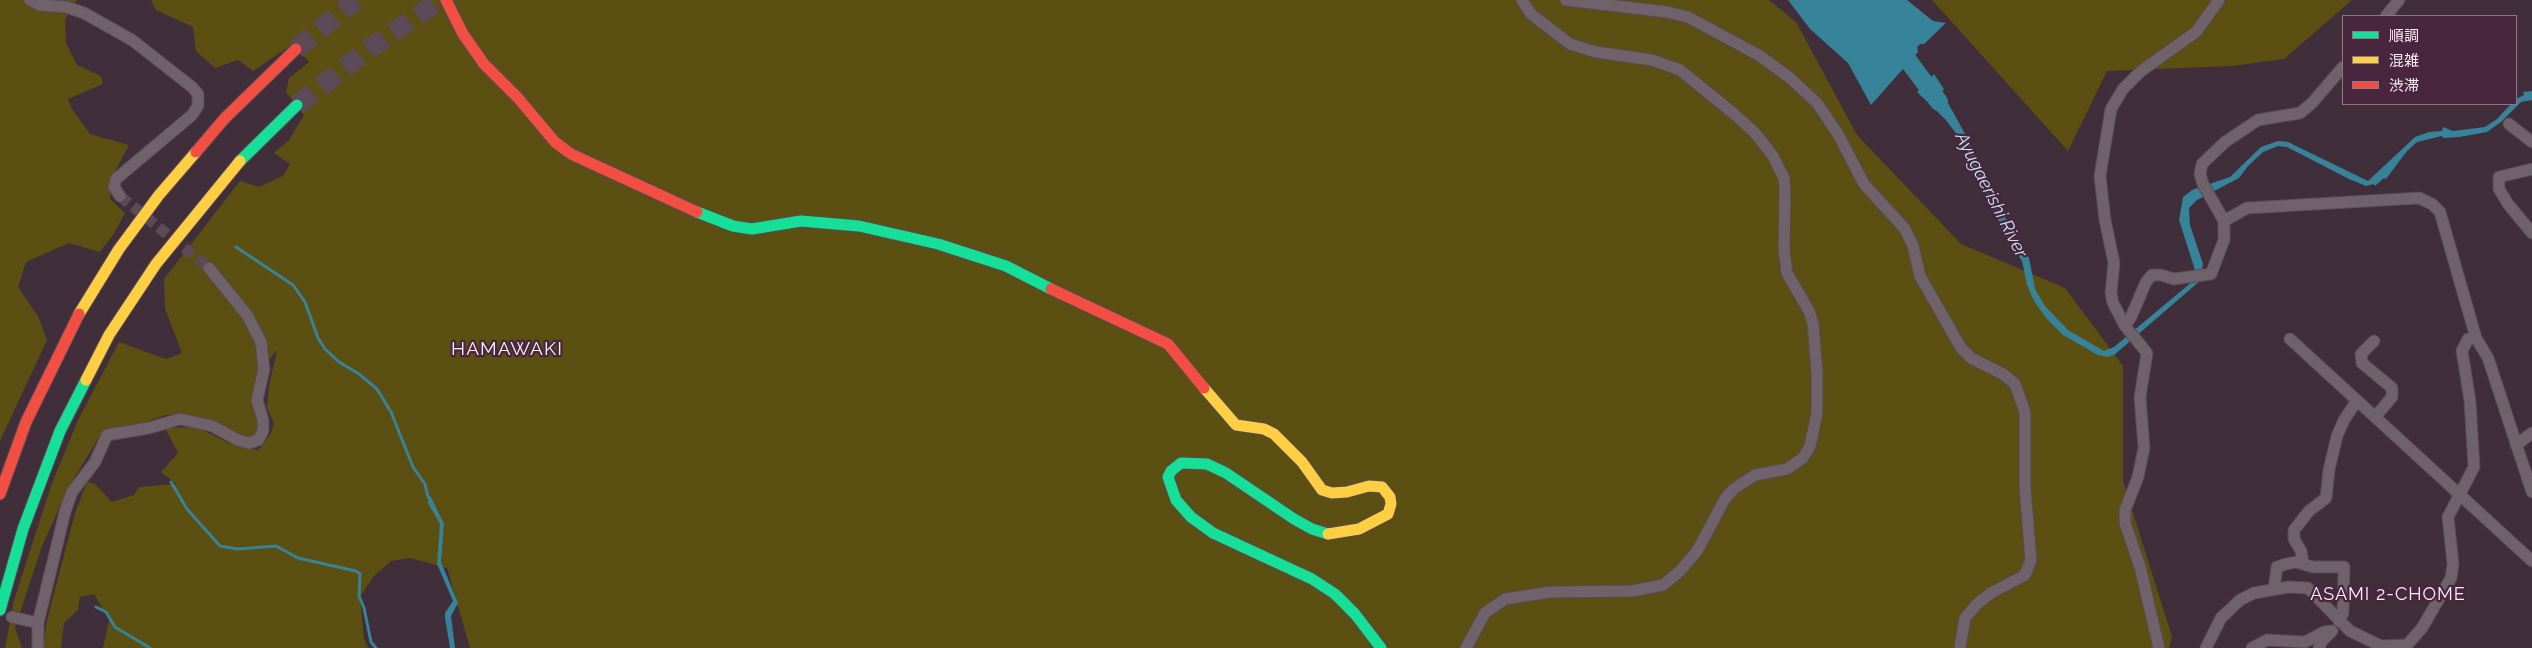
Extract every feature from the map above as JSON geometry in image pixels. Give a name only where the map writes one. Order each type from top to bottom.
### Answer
[{"type":"main road","points":[[446,0],[463,34],[484,64],[518,98],[555,142],[571,154],[709,218],[733,226],[752,229],[801,220],[852,225],[921,240],[1006,266],[1079,304],[1168,344],[1232,422],[1236,425],[1264,429],[1274,434],[1302,462],[1322,490],[1332,493],[1347,492],[1369,486],[1382,487],[1390,496],[1392,504],[1388,514],[1360,529],[1330,534],[1312,529],[1294,519],[1226,473],[1207,464],[1198,462],[1181,463],[1171,471],[1168,477],[1176,500],[1191,517],[1213,533],[1312,579],[1330,590],[1355,614],[1381,648]]},
{"type":"main road","points":[[0,494],[26,422],[78,316],[119,249],[159,195],[225,118],[296,49]]},
{"type":"main road","points":[[0,610],[23,530],[60,430],[109,335],[156,264],[196,212],[250,149],[297,106]]},
{"type":"street","points":[[30,0],[40,5],[66,6],[84,12],[132,40],[192,86],[198,94],[198,106],[192,114],[116,178],[114,187],[120,196]]},
{"type":"street","points":[[1466,648],[1485,612],[1505,599],[1550,592],[1632,591],[1664,585],[1680,571],[1697,551],[1726,497],[1735,488],[1755,475],[1787,469],[1804,458],[1812,438],[1817,413],[1817,372],[1813,324],[1809,311],[1792,284],[1786,267],[1784,250],[1786,189],[1784,178],[1774,156],[1755,133],[1733,112],[1680,70],[1652,60],[1596,52],[1570,44],[1531,14],[1522,0]]},
{"type":"street","points":[[1566,0],[1688,16],[1750,50],[1790,78],[1817,103],[1838,134],[1864,184],[1905,229],[1920,276],[1961,348],[1971,358],[2004,374],[2015,384],[2022,400],[2025,418],[2025,488],[2031,560],[2025,576],[1991,593],[1976,604],[1965,618],[1960,648]]},
{"type":"street","points":[[2159,648],[2140,567],[2125,523],[2125,510],[2138,477],[2144,448],[2140,397],[2147,353],[2129,332],[2113,303],[2111,294],[2114,263],[2105,220],[2100,176],[2111,109],[2129,83],[2141,71],[2196,32],[2219,0]]},
{"type":"street","points":[[2387,15],[2399,0]]},
{"type":"street","points":[[2129,332],[2146,282],[2152,275],[2174,279],[2211,274],[2224,240],[2224,221],[2203,184],[2200,174],[2202,164],[2224,142],[2258,120],[2300,113],[2312,103],[2342,68]]},
{"type":"street","points":[[2509,124],[2532,142]]},
{"type":"street","points":[[2532,169],[2500,176],[2499,189],[2508,204],[2532,233]]},
{"type":"street","points":[[2224,221],[2246,208],[2419,198],[2432,204],[2440,212],[2476,338],[2488,358],[2532,492]]},
{"type":"street","points":[[38,648],[38,623],[65,512],[72,492],[94,462],[107,436],[148,428],[180,419],[212,426],[238,440],[249,443],[258,440],[263,431],[263,420],[257,400],[264,369],[262,342],[247,315],[209,268]]},
{"type":"street","points":[[2206,648],[2221,618],[2230,608],[2254,593],[2274,588],[2300,586],[2308,588],[2338,625],[2381,646],[2407,645],[2422,628],[2451,578],[2453,564],[2448,517],[2474,467],[2470,401],[2462,351],[2468,339],[2476,338]]},
{"type":"street","points":[[2290,339],[2356,402],[2532,561]]},
{"type":"street","points":[[2374,341],[2361,354],[2362,363],[2392,388],[2392,397],[2374,417]]},
{"type":"street","points":[[2303,563],[2302,551],[2294,539],[2294,530],[2309,511],[2326,498],[2329,470],[2338,436],[2344,420],[2356,402]]},
{"type":"street","points":[[2516,445],[2532,433]]},
{"type":"street","points":[[2274,588],[2277,567],[2296,562],[2312,567],[2344,567],[2344,613],[2338,625],[2322,641],[2320,648]]},
{"type":"street","points":[[12,617],[38,623]]},
{"type":"street","points":[[2252,648],[2267,640],[2305,642],[2338,625]]},
{"type":"shaded area","points":[[0,0],[77,0],[65,20],[66,43],[77,65],[101,76],[103,84],[68,99],[72,109],[90,134],[129,145],[112,177],[110,199],[125,213],[113,235],[100,252],[69,243],[26,262],[18,287],[38,316],[47,340],[0,441]]},
{"type":"shaded area","points":[[151,0],[1769,0],[1796,22],[1857,135],[1961,244],[2065,288],[2123,366],[2123,481],[2172,637],[2169,648],[470,648],[447,568],[410,558],[391,561],[373,577],[360,597],[364,639],[368,648],[103,648],[109,620],[94,594],[80,597],[78,610],[64,623],[61,648],[43,648],[47,620],[75,513],[87,482],[95,484],[112,502],[134,495],[139,487],[176,484],[161,472],[178,453],[165,428],[196,427],[229,443],[258,450],[270,435],[274,424],[267,407],[269,386],[277,350],[257,375],[252,395],[258,430],[255,436],[249,438],[241,436],[222,425],[187,414],[166,415],[135,426],[103,431],[71,483],[42,546],[15,628],[22,648],[5,648],[14,600],[52,483],[78,420],[119,342],[166,359],[182,353],[165,309],[164,279],[240,181],[259,187],[283,176],[290,164],[274,153],[289,140],[304,115],[286,92],[289,78],[309,62],[293,44],[253,71],[238,60],[215,68],[196,51],[193,27],[156,10]]},
{"type":"shaded area","points":[[1932,0],[2352,0],[2284,59],[2232,66],[2107,71],[2068,151]]},
{"type":"water","points":[[1788,0],[1907,0],[1933,21],[1946,23],[1924,44],[1920,44],[1917,47],[1918,52],[1871,105],[1848,63],[1810,29]]},
{"type":"water","points":[[1934,74],[1944,89],[1942,92],[1964,132],[2013,233],[2029,258],[2035,289],[2045,306],[2068,330],[2104,351],[2114,347],[2193,281],[2195,270],[2179,220],[2183,197],[2192,190],[2230,177],[2261,147],[2278,141],[2288,142],[2368,181],[2415,137],[2429,132],[2442,131],[2443,127],[2453,131],[2485,127],[2497,119],[2510,105],[2517,105],[2517,98],[2524,95],[2523,92],[2532,91],[2532,100],[2521,102],[2501,122],[2487,132],[2459,137],[2443,138],[2442,136],[2417,142],[2407,151],[2386,179],[2384,178],[2375,186],[2374,184],[2366,186],[2349,179],[2287,147],[2278,146],[2263,152],[2248,166],[2239,178],[2197,200],[2189,208],[2190,225],[2203,264],[2200,281],[2114,355],[2107,357],[2098,355],[2063,335],[2047,319],[2034,301],[2027,285],[2022,261],[2006,236],[1958,136],[1945,119],[1917,92]]},
{"type":"water","points":[[428,494],[444,524],[441,562],[458,603],[451,616],[455,648],[450,648],[445,618],[445,613],[453,601],[437,564],[440,524],[428,503]]},
{"type":"waterway","name":"Ayugaerishi River","points":[[1895,43],[1939,102]]},
{"type":"waterway","points":[[236,247],[293,285],[305,302],[318,338],[325,349],[339,362],[359,374],[377,389],[391,412],[413,467],[425,484],[428,497]]},
{"type":"waterway","points":[[171,482],[187,509],[220,546],[238,549],[276,546],[298,558],[356,571],[360,574],[359,596],[364,608],[371,642],[376,648]]},
{"type":"waterway","points":[[96,607],[106,612],[115,627],[150,648]]},
{"type":"tunnel","points":[[296,49],[356,0]]},
{"type":"tunnel","points":[[297,105],[369,49],[440,0]]},
{"type":"tunnel","points":[[120,196],[209,268]]},
{"type":"traffic: fast","points":[[240,161],[297,105]]},
{"type":"traffic: fast","points":[[697,212],[733,226],[752,229],[801,221],[859,226],[938,244],[1006,266],[1051,289]]},
{"type":"traffic: fast","points":[[0,610],[23,529],[60,431],[86,380]]},
{"type":"traffic: fast","points":[[1328,534],[1312,529],[1294,519],[1226,473],[1207,464],[1181,463],[1171,471],[1168,477],[1176,500],[1191,517],[1213,533],[1312,579],[1335,594],[1355,614],[1381,648]]},
{"type":"traffic: slow","points":[[79,314],[119,249],[159,195],[196,152]]},
{"type":"traffic: slow","points":[[86,380],[109,335],[156,264],[240,161]]},
{"type":"traffic: slow","points":[[1204,388],[1236,425],[1264,429],[1274,434],[1302,462],[1322,490],[1332,493],[1347,492],[1369,486],[1382,487],[1390,497],[1391,504],[1388,514],[1359,529],[1328,534]]},
{"type":"traffic: jam","points":[[446,0],[463,34],[484,64],[518,98],[555,142],[571,154],[697,212]]},
{"type":"traffic: jam","points":[[196,152],[225,118],[296,49]]},
{"type":"traffic: jam","points":[[1051,289],[1168,344],[1204,388]]},
{"type":"traffic: jam","points":[[0,494],[26,422],[79,314]]},
{"type":"district","name":"HAMAWAKI","points":[[507,349]]},
{"type":"district","name":"ASAMI 2-CHOME","points":[[2388,595]]}]
